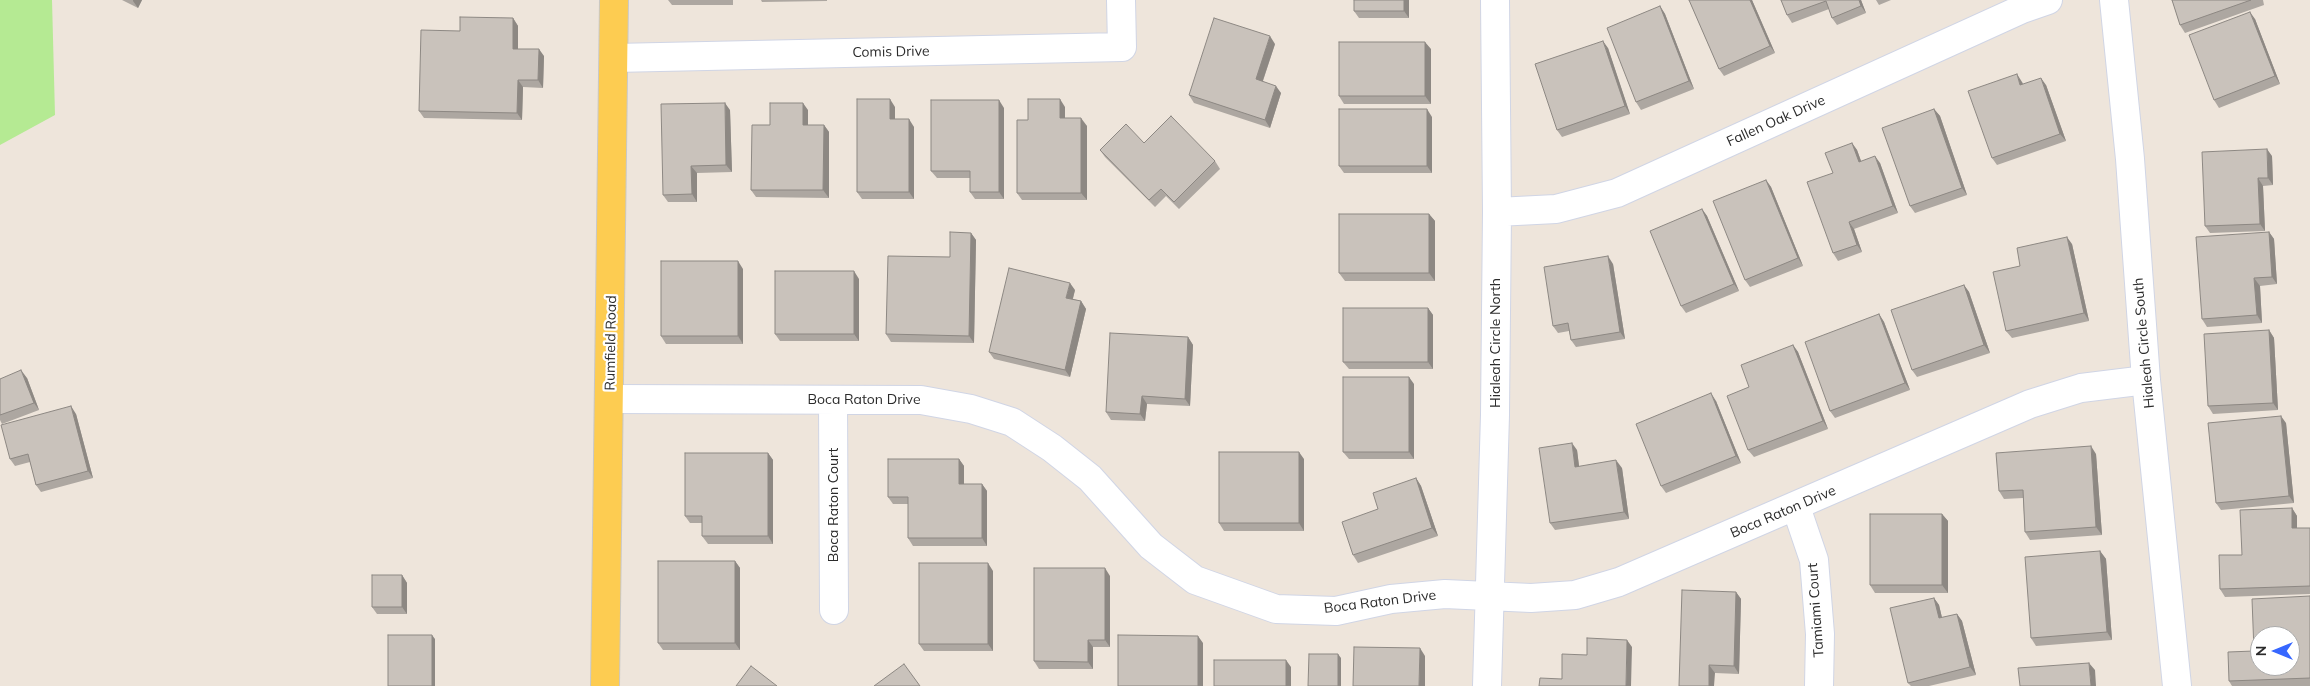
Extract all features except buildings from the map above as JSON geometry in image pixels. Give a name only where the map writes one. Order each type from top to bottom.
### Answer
[{"type":"main road","name":"Rumfield Road","points":[[605,686],[614,0]]},
{"type":"street","name":"Comis Drive","points":[[614,58],[1122,47],[1121,0]]},
{"type":"street","name":"Hialeah Circle North","points":[[1487,686],[1491,595],[1497,212],[1495,0]]},
{"type":"street","name":"Fallen Oak Drive","points":[[1497,212],[1556,209],[1617,193],[2022,9],[2048,0]]},
{"type":"street","name":"Hialeah Circle South","points":[[2114,0],[2130,159],[2146,380],[2176,686]]},
{"type":"street","name":"Boca Raton Drive","points":[[610,398],[921,400],[971,408],[1012,422],[1052,448],[1090,478],[1151,546],[1195,580],[1232,595],[1276,609],[1336,611],[1391,599],[1445,594],[1531,598],[1575,595],[1619,582],[1796,507],[2030,404],[2081,388],[2146,380]]},
{"type":"street","name":"Boca Raton Court","points":[[833,400],[834,610]]},
{"type":"street","name":"Tamiami Court","points":[[1796,507],[1814,560],[1820,634],[1819,686]]},
{"type":"green space","points":[[0,0],[52,0],[55,115],[0,145]]}]
